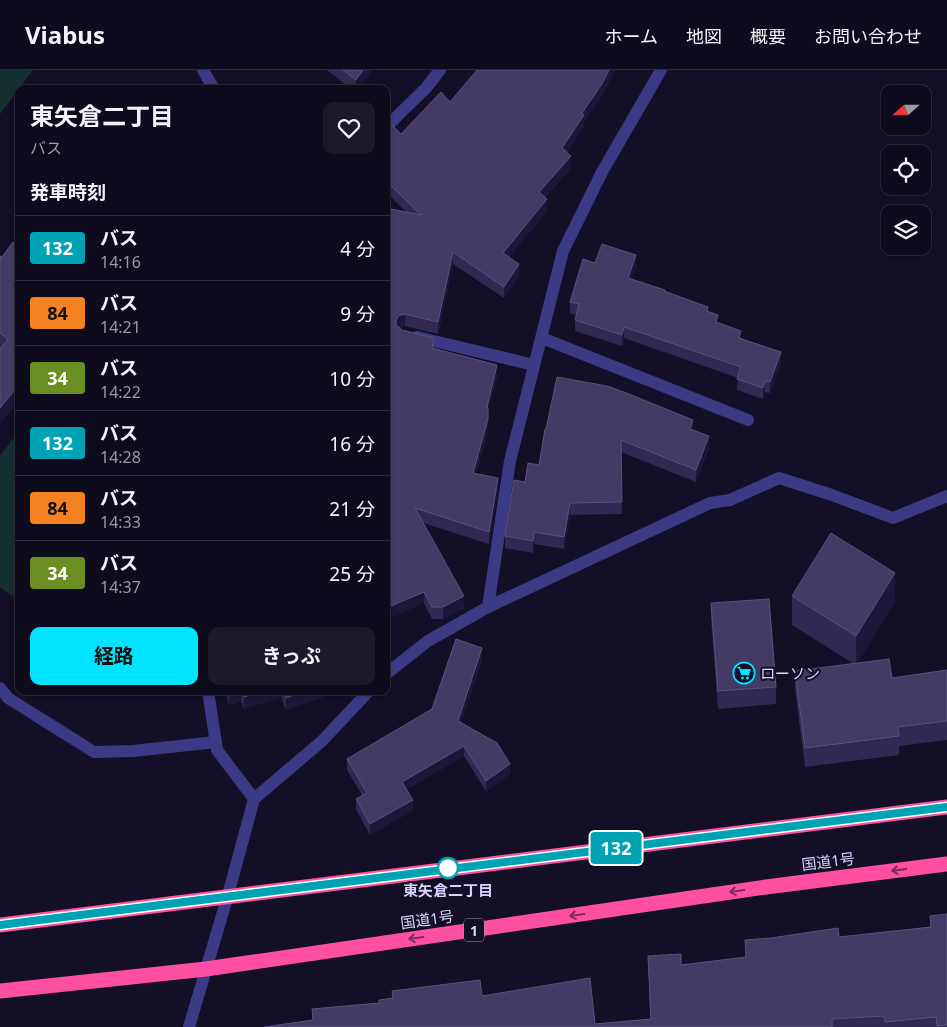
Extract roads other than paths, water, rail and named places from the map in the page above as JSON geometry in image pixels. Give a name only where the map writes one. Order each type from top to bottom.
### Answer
[{"type":"highway","points":[[0,925],[228,895],[947,807]]},
{"type":"highway","name":"国道1号","points":[[0,991],[206,969],[756,888],[947,864]]},
{"type":"street","points":[[203,70],[212,85]]},
{"type":"street","points":[[390,123],[426,88],[440,70]]},
{"type":"street","points":[[488,607],[510,461],[563,251],[602,172],[661,70]]},
{"type":"street","points":[[404,334],[534,365]]},
{"type":"street","points":[[542,338],[748,420]]},
{"type":"street","points":[[390,671],[428,641],[488,607],[710,503],[730,500],[779,478],[832,494],[893,518],[947,496]]},
{"type":"street","points":[[0,688],[8,698],[94,752],[133,751],[216,742]]},
{"type":"street","points":[[209,695],[217,750],[254,799]]},
{"type":"street","points":[[189,1027],[254,799],[322,741],[365,695]]},
{"type":"place","name":"ローソン","points":[[744,673]]},
{"type":"place","name":"東矢倉二丁目","points":[[448,868]]}]
